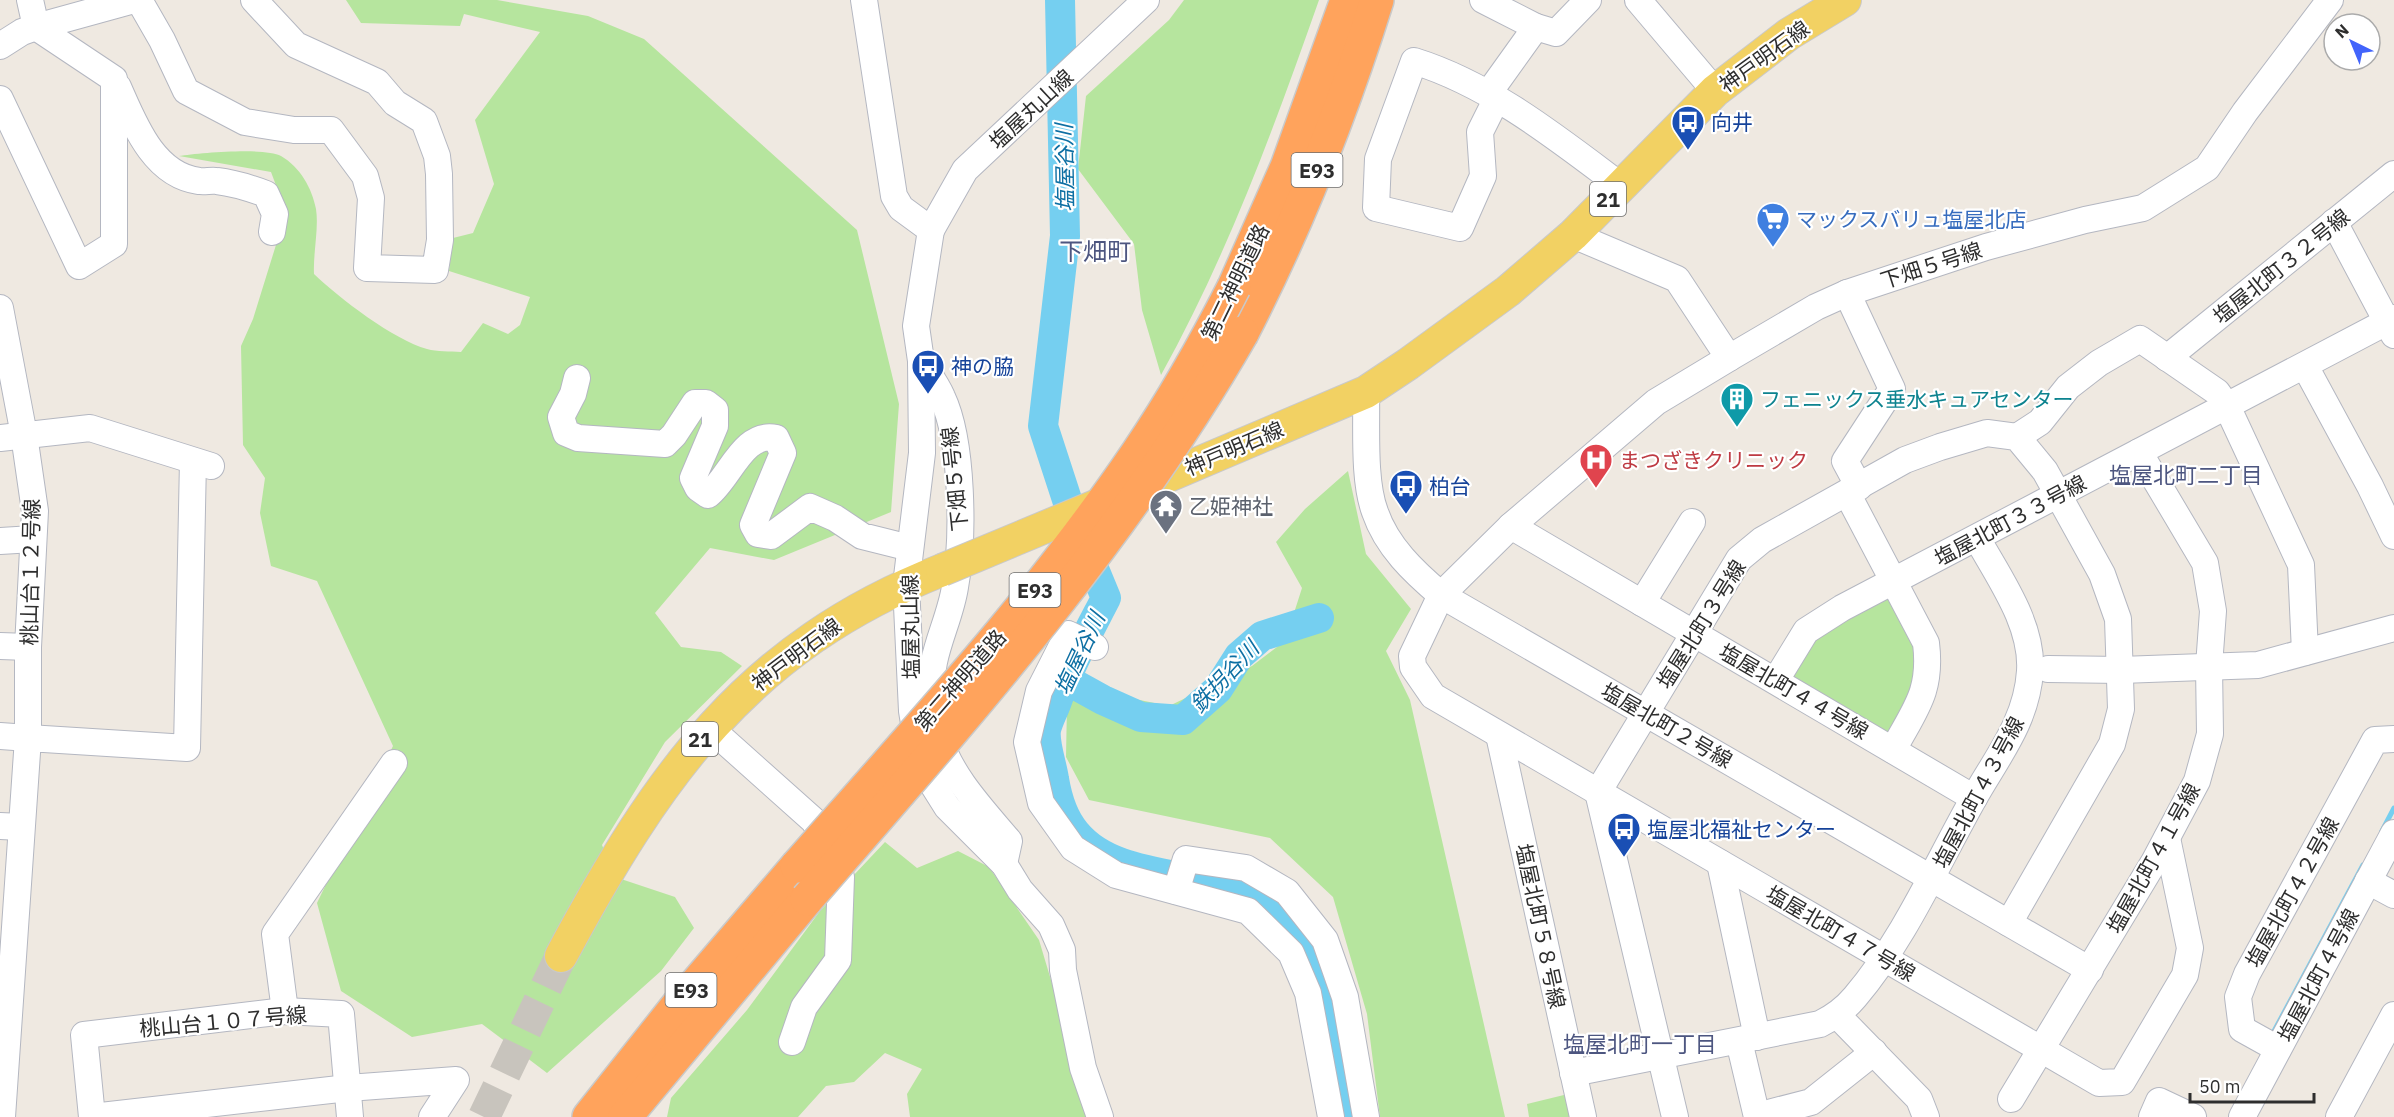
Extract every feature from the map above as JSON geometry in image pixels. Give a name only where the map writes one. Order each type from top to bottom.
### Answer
[{"type":"highway","name":"第二神明道路","points":[[589,1117],[624,1071],[797,866],[958,683],[1099,509],[1176,393],[1234,287],[1291,157],[1347,0]]},
{"type":"highway","name":"第二神明道路","points":[[625,1117],[701,1023],[979,701],[1080,576],[1165,459],[1242,333],[1285,246],[1338,117],[1377,0]]},
{"type":"highway","points":[[636,1117],[701,1023]]},
{"type":"highway","points":[[583,1117],[624,1071]]},
{"type":"main road","name":"神戸明石線","points":[[561,956],[626,839],[670,776],[710,728],[767,673],[798,648],[830,625],[906,585],[1366,392],[1508,291],[1573,235],[1715,91],[1789,34],[1837,2]]},
{"type":"street","points":[[30,0],[36,27],[114,79],[149,149],[173,171],[198,181],[242,185],[266,194],[275,214],[272,232]]},
{"type":"street","points":[[0,46],[22,32],[92,6],[136,0],[162,40],[186,91],[245,122],[294,130],[331,130],[365,176],[371,198],[367,268],[435,270],[440,240],[439,174],[437,156],[424,121],[396,103],[378,82],[296,45],[254,0]]},
{"type":"street","points":[[864,0],[894,196],[901,208],[931,230]]},
{"type":"street","points":[[1499,3],[1536,27],[1556,33],[1588,0]]},
{"type":"street","points":[[1638,0],[1715,91]]},
{"type":"street","name":"下畑５号線","points":[[1511,526],[1656,402],[1816,307],[1846,293],[1986,247],[2085,220],[2143,208],[2167,194],[2207,168],[2245,112],[2330,0]]},
{"type":"street","name":"塩屋丸山線","points":[[1100,1117],[1083,1068],[1063,970],[1062,950],[1051,925],[1020,890],[1004,864],[947,807],[930,780],[918,748],[912,711],[906,585],[922,453],[921,361],[916,326],[931,230],[964,170],[1139,7]]},
{"type":"street","points":[[1536,27],[1493,87],[1497,100],[1480,132],[1483,176],[1460,228],[1376,208],[1378,159],[1414,61],[1442,69],[1497,100],[1538,123],[1621,186]]},
{"type":"street","points":[[0,99],[79,266],[114,244],[114,79]]},
{"type":"street","name":"塩屋北町３２号線","points":[[2167,358],[2394,174]]},
{"type":"street","points":[[2334,222],[2392,325]]},
{"type":"street","points":[[1573,235],[1677,279],[1729,358]]},
{"type":"street","points":[[1846,293],[1892,389],[1845,461],[1853,490],[1893,582],[1926,643],[1929,670],[1925,690],[1893,750]]},
{"type":"street","name":"桃山台１２号線","points":[[1,313],[12,436],[35,511],[28,647],[28,738],[11,826],[2,1117]]},
{"type":"street","name":"塩屋北町３３号線","points":[[1776,680],[1806,631],[1893,582],[2227,406],[2392,325]]},
{"type":"street","points":[[2009,923],[2112,744],[2121,709],[2118,619],[2102,574],[2045,471],[2017,437],[2040,422],[2068,387],[2099,363],[2140,339],[2217,392],[2227,406],[2301,565],[2305,652]]},
{"type":"street","name":"下畑５号線","points":[[921,361],[943,398],[955,447],[960,498],[961,534],[955,588],[933,664],[938,734],[948,758],[973,798],[1009,841],[1004,864]]},
{"type":"street","points":[[2305,366],[2370,486],[2394,536]]},
{"type":"street","points":[[577,378],[573,394],[561,417],[566,433],[578,438],[665,444],[674,435],[695,403],[706,403],[715,410],[715,426],[693,478],[698,488],[708,495],[718,487],[751,442],[765,436],[776,438],[783,453],[753,525],[758,534],[771,536],[810,507],[835,518],[862,536],[910,548]]},
{"type":"street","name":"塩屋北町２号線","points":[[1366,392],[1368,466],[1374,512],[1401,557],[1414,573],[1441,595],[2090,970]]},
{"type":"street","points":[[0,736],[187,748],[202,464],[90,428],[12,436]]},
{"type":"street","name":"塩屋北町３号線","points":[[1598,792],[1739,559],[1762,540],[1905,460],[1987,433],[2017,437]]},
{"type":"street","name":"塩屋北町４１号線","points":[[2011,1100],[2167,838],[2197,781],[2210,734],[2209,666],[2214,610],[2205,563],[2139,453]]},
{"type":"street","points":[[1642,603],[1692,522]]},
{"type":"street","points":[[1441,595],[1511,526]]},
{"type":"street","name":"塩屋北町４４号線","points":[[1511,526],[1974,798]]},
{"type":"street","name":"塩屋北町４３号線","points":[[1932,878],[1974,798],[2014,735],[2026,699],[2030,670],[2028,645],[2019,617],[1977,538]]},
{"type":"street","points":[[0,541],[33,539]]},
{"type":"street","name":"塩屋北町４７号線","points":[[1441,595],[1412,656],[1413,667],[1433,696],[2099,1083],[2122,1082],[2185,975],[2190,948],[2167,838]]},
{"type":"street","points":[[2048,669],[2121,670],[2258,665],[2394,628]]},
{"type":"street","points":[[1095,647],[1068,634],[1039,690],[1027,742],[1041,803],[1074,849],[1116,875],[1248,911],[1291,953],[1308,993],[1331,1117]]},
{"type":"street","points":[[0,646],[28,647]]},
{"type":"street","points":[[710,728],[813,820],[833,847],[841,877],[838,960],[804,1007],[792,1042]]},
{"type":"street","name":"塩屋北町５８号線","points":[[1499,735],[1583,1117]]},
{"type":"street","name":"塩屋北町４２号線","points":[[2278,1049],[2242,1029],[2238,997],[2247,974],[2375,740],[2394,739]]},
{"type":"street","points":[[285,1011],[275,934],[394,763]]},
{"type":"street","points":[[1598,792],[1675,1117]]},
{"type":"street","name":"塩屋北町４号線","points":[[2246,1116],[2278,1049],[2394,833]]},
{"type":"street","points":[[1176,891],[1186,859],[1246,868],[1287,892],[1325,940],[1345,997],[1366,1117]]},
{"type":"street","points":[[1720,863],[1748,1039],[1757,1117],[1811,1102],[1874,1052]]},
{"type":"street","points":[[1573,1072],[1820,1024],[1837,1015],[1855,997],[1884,958],[1932,878]]},
{"type":"street","points":[[2368,881],[2394,896]]},
{"type":"street","name":"桃山台１０７号線","points":[[92,1117],[84,1035],[285,1011],[341,1014],[350,1117]]},
{"type":"street","points":[[1837,1015],[1919,1099],[1926,1117]]},
{"type":"street","points":[[2339,1117],[2394,1015]]},
{"type":"street","points":[[92,1117],[348,1088],[456,1080],[432,1117]]},
{"type":"street","points":[[2152,1117],[2159,1101],[2193,1117]]},
{"type":"green space","points":[[346,0],[497,0],[588,16],[644,39],[857,230],[899,404],[891,512],[774,560],[710,548],[655,613],[681,647],[721,652],[742,666],[665,742],[602,845],[615,877],[675,897],[694,928],[661,971],[547,1073],[482,1024],[412,1037],[341,991],[317,903],[393,746],[317,581],[271,566],[260,513],[265,478],[243,445],[241,346],[253,319],[280,232],[280,196],[271,172],[179,156],[201,153],[261,152],[281,156],[294,166],[312,193],[317,224],[314,274],[352,306],[399,337],[431,350],[461,352],[483,323],[508,334],[520,325],[530,297],[449,271],[453,238],[473,233],[494,184],[475,120],[540,32],[464,14],[460,26],[361,23]]},
{"type":"green space","points":[[1184,0],[1319,0],[1248,191],[1207,284],[1161,375],[1142,310],[1134,244],[1078,169],[1086,96],[1169,20]]},
{"type":"green space","points":[[1348,471],[1366,554],[1411,609],[1386,651],[1410,700],[1505,1117],[1380,1117],[1367,1014],[1333,897],[1270,838],[1089,800],[1066,757],[1067,704],[1083,676],[1125,697],[1169,706],[1252,666],[1285,641],[1302,588],[1276,542],[1305,509]]},
{"type":"green space","points":[[1887,594],[1895,599],[1923,668],[1893,734],[1883,737],[1792,681],[1789,671],[1813,638]]},
{"type":"green space","points":[[885,842],[917,868],[958,851],[989,867],[1039,940],[1092,1117],[910,1117],[907,1094],[922,1069],[885,1053],[854,1082],[826,1086],[798,1117],[667,1117],[671,1098],[747,1010],[820,911]]},
{"type":"green space","points":[[1568,1094],[1573,1117],[1529,1117],[1527,1104]]},
{"type":"waterway","name":"塩屋谷川","points":[[1060,0],[1065,236],[1043,426],[1073,518],[1106,598],[1073,663],[1046,730],[1047,748],[1057,793],[1071,827],[1099,852],[1126,864],[1224,886],[1255,897],[1284,915],[1308,941],[1318,961],[1332,1004],[1336,1026],[1343,1117]]},
{"type":"waterway","name":"鉄拐谷川","points":[[1065,679],[1141,717],[1183,720],[1218,689],[1239,656],[1262,636],[1319,618]]},
{"type":"waterway","points":[[2382,831],[2394,808]]},
{"type":"waterway","points":[[2273,1033],[2363,865]]},
{"type":"tunnel","points":[[484,1117],[561,956]]},
{"type":"place","name":"向井","points":[[1688,151]]},
{"type":"place","name":"マックスバリュ塩屋北店","points":[[1773,248]]},
{"type":"place","name":"神の脇","points":[[928,395]]},
{"type":"place","name":"フェニックス垂水キュアセンター","points":[[1737,428]]},
{"type":"place","name":"まつざきクリニック","points":[[1596,489]]},
{"type":"place","name":"柏台","points":[[1406,515]]},
{"type":"place","name":"乙姫神社","points":[[1166,535]]},
{"type":"place","name":"塩屋北福祉センター","points":[[1624,858]]},
{"type":"district","name":"下畑町","points":[[1095,251]]},
{"type":"district","name":"塩屋北町二丁目","points":[[2186,474]]},
{"type":"district","name":"塩屋北町一丁目","points":[[1640,1043]]}]
